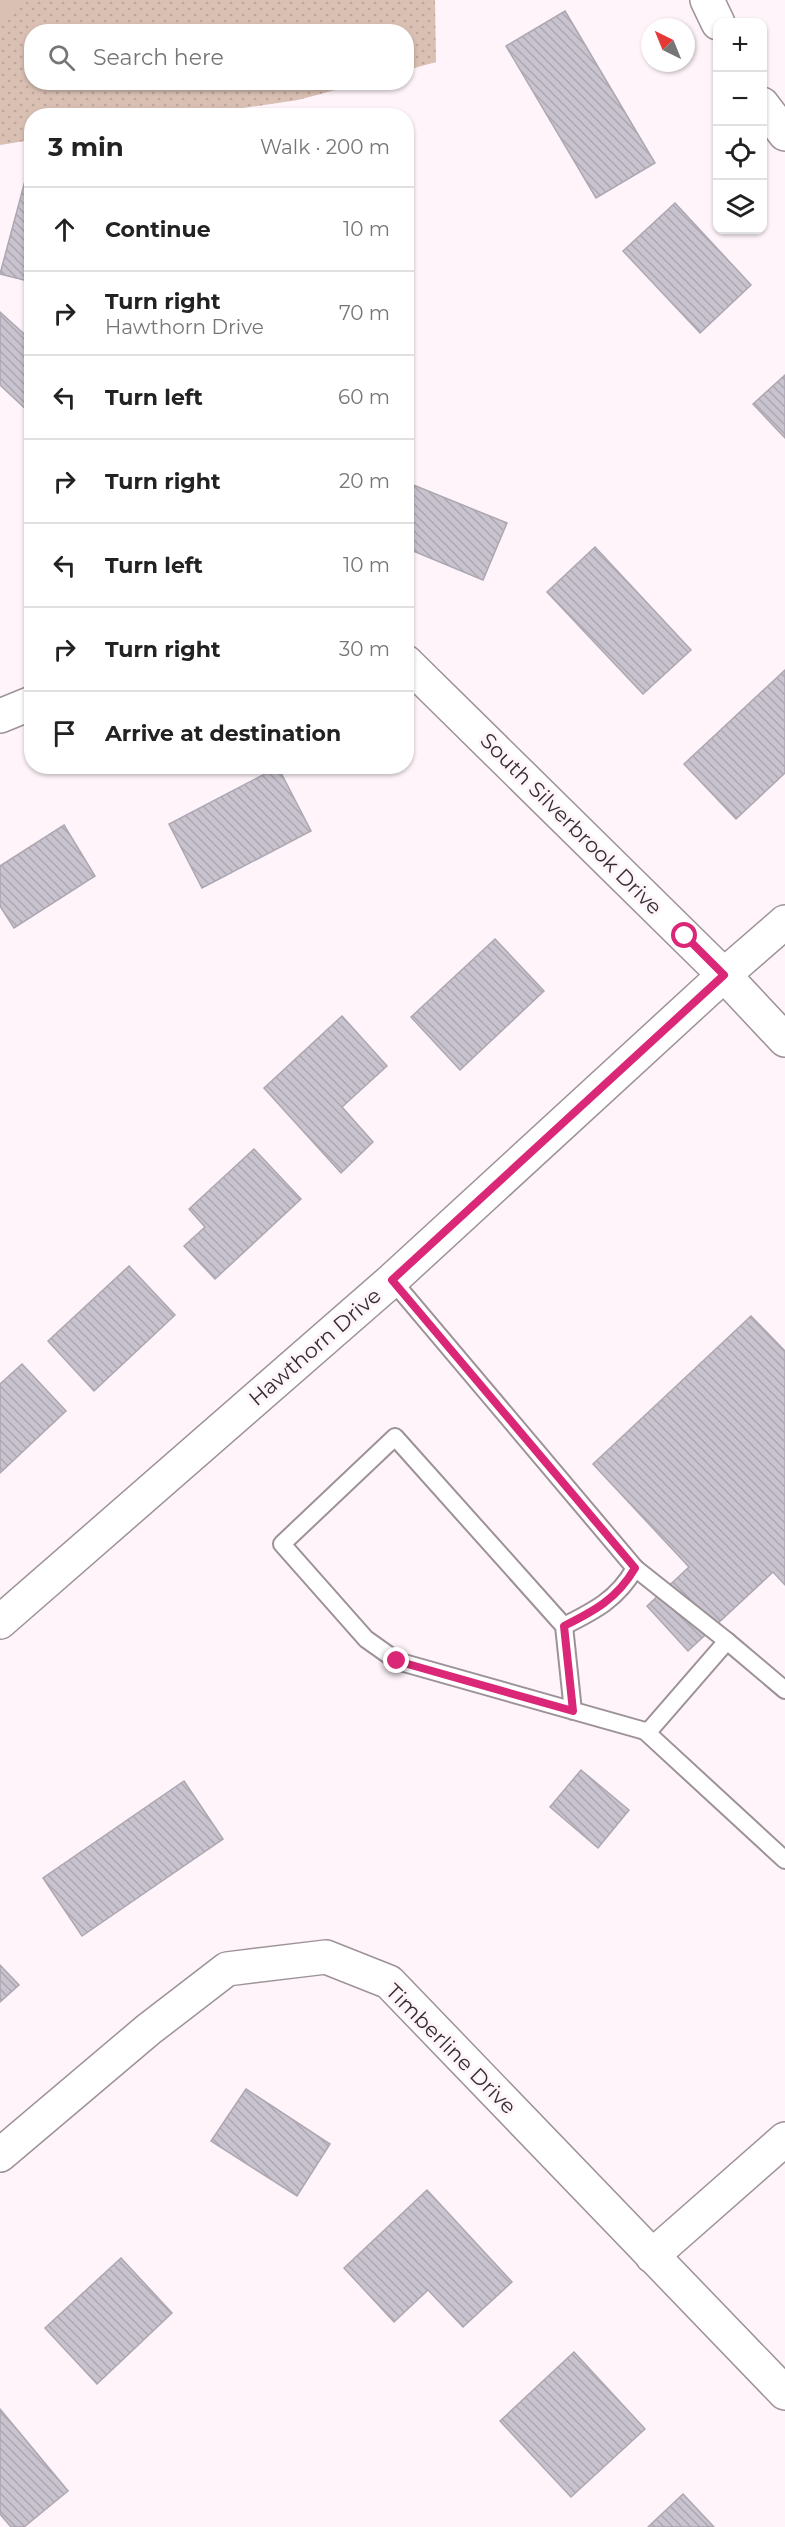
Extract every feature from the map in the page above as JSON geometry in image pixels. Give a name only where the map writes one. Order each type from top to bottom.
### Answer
[{"type":"street","points":[[707,0],[715,18]]},
{"type":"street","points":[[767,111],[785,135]]},
{"type":"street","name":"South Silverbrook Drive","points":[[414,670],[724,975],[785,1040]]},
{"type":"street","points":[[0,716],[24,706]]},
{"type":"street","name":"Hawthorn Drive","points":[[0,1622],[392,1280],[724,975],[785,922]]},
{"type":"street","name":"Timberline Drive","points":[[0,2155],[148,2029],[227,1969],[327,1957],[389,1982],[785,2393]]},
{"type":"street","points":[[652,2256],[785,2139]]},
{"type":"lane","points":[[392,1280],[635,1568],[785,1690]]},
{"type":"lane","points":[[573,1711],[564,1626],[394,1437],[282,1544],[366,1639],[397,1661],[573,1711],[645,1731],[785,1860]]},
{"type":"lane","points":[[564,1626],[603,1606],[628,1581],[635,1568]]},
{"type":"lane","points":[[645,1731],[648,1732],[727,1641]]},
{"type":"shaded area","points":[[0,0],[435,0],[436,62],[414,68],[414,24],[24,24],[24,90],[335,90],[298,100],[243,108],[24,108],[24,141],[0,145]]},
{"type":"shaded area","points":[[0,0],[29,0],[0,25]]},
{"type":"building","points":[[565,11],[655,163],[596,198],[506,46]]},
{"type":"building","points":[[24,185],[24,280],[0,274]]},
{"type":"building","points":[[675,203],[751,285],[700,333],[623,251]]},
{"type":"building","points":[[0,312],[24,334],[24,407],[0,385]]},
{"type":"building","points":[[785,375],[785,438],[753,404]]},
{"type":"building","points":[[414,485],[507,523],[483,580],[414,551]]},
{"type":"building","points":[[595,547],[691,650],[643,694],[547,592]]},
{"type":"building","points":[[785,670],[785,773],[736,819],[684,764]]},
{"type":"building","points":[[265,774],[282,774],[311,831],[202,888],[169,824]]},
{"type":"building","points":[[64,825],[95,876],[14,928],[0,906],[0,866]]},
{"type":"building","points":[[495,939],[544,991],[460,1070],[411,1017]]},
{"type":"building","points":[[342,1016],[387,1066],[342,1107],[373,1142],[341,1173],[264,1088]]},
{"type":"building","points":[[254,1149],[301,1199],[215,1279],[184,1246],[205,1227],[189,1209]]},
{"type":"building","points":[[129,1266],[175,1315],[94,1391],[48,1341]]},
{"type":"building","points":[[751,1316],[785,1351],[785,1585],[773,1572],[688,1651],[647,1606],[689,1567],[593,1464]]},
{"type":"building","points":[[22,1364],[66,1411],[0,1473],[0,1384]]},
{"type":"building","points":[[581,1770],[629,1810],[598,1848],[550,1807]]},
{"type":"building","points":[[184,1781],[223,1839],[82,1936],[43,1878]]},
{"type":"building","points":[[0,1965],[19,1985],[0,2002]]},
{"type":"building","points":[[246,2089],[330,2144],[297,2196],[211,2141]]},
{"type":"building","points":[[427,2190],[512,2282],[463,2327],[428,2290],[394,2322],[344,2268]]},
{"type":"building","points":[[121,2258],[172,2313],[97,2384],[45,2328]]},
{"type":"building","points":[[574,2352],[645,2429],[571,2497],[500,2421]]},
{"type":"building","points":[[0,2409],[68,2491],[24,2527],[11,2527],[0,2514]]},
{"type":"building","points":[[683,2494],[714,2527],[648,2527]]},
{"type":"route","points":[[397,1661],[573,1711],[564,1626],[603,1606],[628,1581],[635,1568],[392,1280],[724,975],[685,936]]}]
